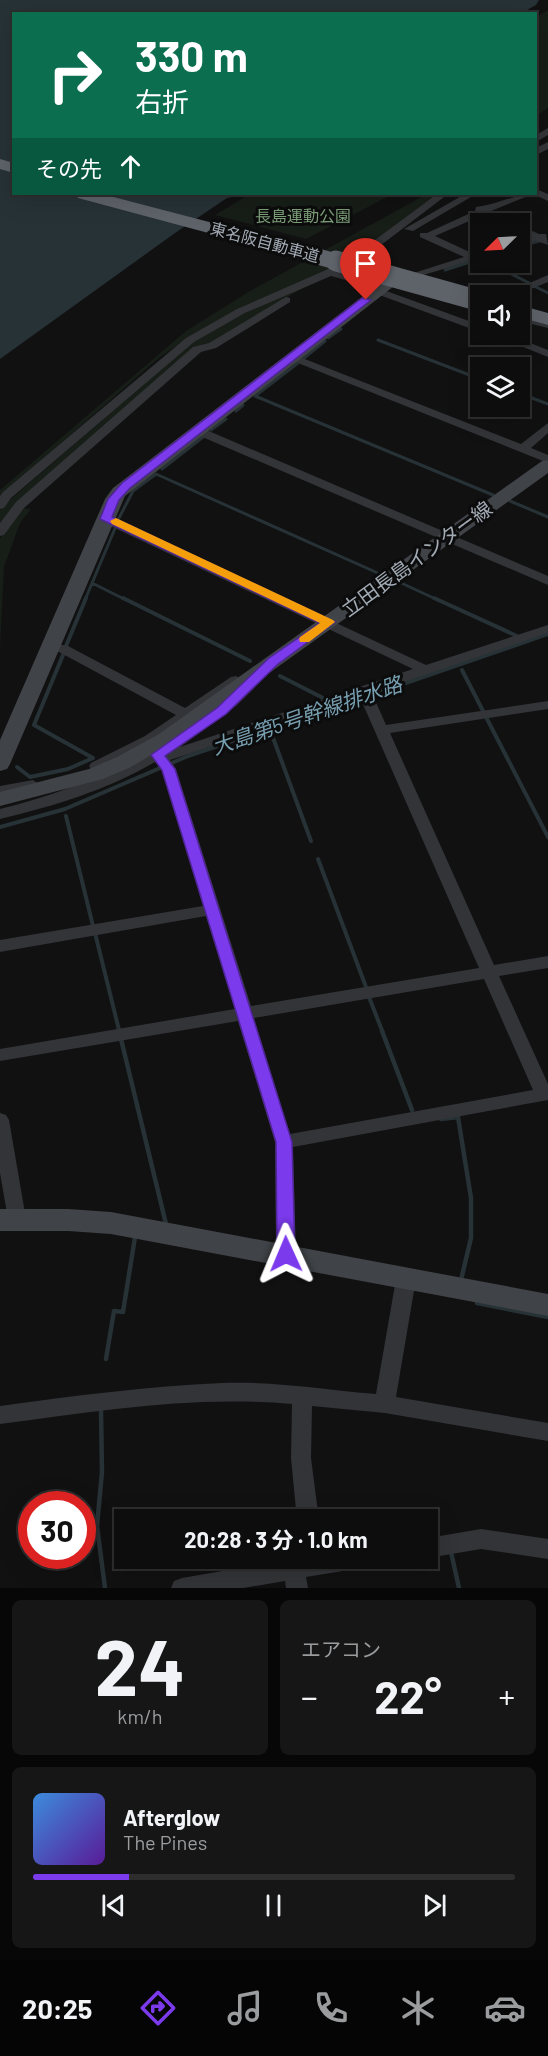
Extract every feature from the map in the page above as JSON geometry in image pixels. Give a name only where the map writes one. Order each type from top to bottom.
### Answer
[{"type":"highway","name":"東名阪自動車道","points":[[88,195],[470,300]]},
{"type":"highway","name":"東名阪自動車道","points":[[112,195],[470,300]]},
{"type":"highway","points":[[530,306],[548,311]]},
{"type":"highway","points":[[530,314],[548,319]]},
{"type":"street","points":[[0,532],[5,522],[20,505],[197,350],[212,345],[313,285],[364,252],[442,195]]},
{"type":"street","points":[[364,252],[379,247],[469,195]]},
{"type":"street","points":[[428,236],[454,222],[525,195]]},
{"type":"street","points":[[460,200],[487,213]]},
{"type":"street","points":[[410,229],[470,254]]},
{"type":"street","points":[[530,232],[545,238]]},
{"type":"street","points":[[530,241],[545,238]]},
{"type":"street","points":[[0,764],[119,492],[383,287],[470,258]]},
{"type":"street","points":[[0,505],[7,495],[190,340],[241,311],[327,274],[383,287],[470,301]]},
{"type":"street","points":[[530,285],[548,278]]},
{"type":"street","points":[[383,287],[470,325]]},
{"type":"street","points":[[530,321],[548,325]]},
{"type":"street","points":[[525,345],[548,354]]},
{"type":"street","points":[[292,357],[548,459]]},
{"type":"street","points":[[524,449],[548,427]]},
{"type":"street","points":[[197,430],[548,581]]},
{"type":"street","name":"立田長島インター線","points":[[0,799],[96,774],[124,762],[166,738],[548,465]]},
{"type":"street","points":[[106,519],[329,622],[426,670]]},
{"type":"street","points":[[0,813],[82,791],[163,761],[363,696],[426,670],[546,631]]},
{"type":"street","points":[[52,646],[185,714]]},
{"type":"street","points":[[0,791],[72,776],[105,763],[150,739],[257,667],[273,661]]},
{"type":"street","points":[[163,761],[222,711],[273,661]]},
{"type":"street","points":[[284,1142],[546,1099],[381,730],[363,696]]},
{"type":"street","points":[[381,730],[548,705]]},
{"type":"street","points":[[163,761],[245,1013],[284,1142],[286,1254]]},
{"type":"street","points":[[0,946],[212,910]]},
{"type":"street","points":[[0,1055],[548,962]]},
{"type":"street","points":[[0,1120],[9,1220],[111,1223],[286,1254],[548,1305]]},
{"type":"street","points":[[385,1404],[406,1279]]},
{"type":"street","points":[[0,1416],[99,1402],[222,1392],[256,1392],[385,1404],[548,1432]]},
{"type":"street","points":[[303,1396],[299,1440],[301,1477],[306,1509]]},
{"type":"street","points":[[438,1546],[481,1539],[548,1549]]},
{"type":"street","points":[[182,1588],[295,1579],[307,1569]]},
{"type":"green space","points":[[548,10],[548,108],[537,115],[537,16]]},
{"type":"green space","name":"長島運動公園","points":[[248,195],[391,195],[306,239],[215,215]]},
{"type":"green space","points":[[425,195],[437,195],[362,250],[324,272],[238,309],[160,357],[0,496],[0,490],[186,331],[250,291]]},
{"type":"green space","points":[[311,283],[210,344],[0,526],[0,510],[4,505],[194,341],[243,314]]},
{"type":"green space","points":[[21,508],[31,509],[20,523],[4,567],[0,649],[0,539],[10,520]]},
{"type":"shaded area","points":[[0,0],[539,0],[536,5],[524,12],[12,12],[12,195],[241,195],[227,198],[175,233],[0,359]]},
{"type":"waterway","points":[[530,244],[541,241]]},
{"type":"waterway","points":[[445,270],[470,262]]},
{"type":"waterway","points":[[510,273],[531,284]]},
{"type":"waterway","points":[[534,286],[548,293]]},
{"type":"waterway","points":[[328,338],[341,329]]},
{"type":"waterway","points":[[378,340],[470,375]]},
{"type":"waterway","points":[[304,358],[325,341]]},
{"type":"waterway","points":[[298,363],[255,396],[493,495]]},
{"type":"waterway","points":[[530,397],[548,404]]},
{"type":"waterway","points":[[236,411],[243,405]]},
{"type":"waterway","points":[[211,430],[226,419]]},
{"type":"waterway","points":[[162,469],[203,437]]},
{"type":"waterway","points":[[119,518],[133,491],[156,474],[380,574]]},
{"type":"waterway","points":[[510,501],[548,517]]},
{"type":"waterway","points":[[92,583],[116,526]]},
{"type":"waterway","points":[[399,582],[438,600]]},
{"type":"waterway","points":[[85,600],[92,583]]},
{"type":"waterway","points":[[92,583],[126,600]]},
{"type":"waterway","points":[[66,646],[86,598]]},
{"type":"waterway","points":[[123,598],[250,661]]},
{"type":"waterway","points":[[434,598],[517,636]]},
{"type":"waterway","name":"大島第5号幹線排水路","points":[[368,696],[548,634]]},
{"type":"waterway","points":[[17,767],[30,777],[68,769],[93,758],[34,725],[63,655]]},
{"type":"waterway","points":[[462,670],[483,711]]},
{"type":"waterway","points":[[280,676],[327,700]]},
{"type":"waterway","name":"大島第5号幹線排水路","points":[[0,827],[65,809],[188,756],[361,698]]},
{"type":"waterway","points":[[486,717],[548,837]]},
{"type":"waterway","points":[[272,735],[311,841]]},
{"type":"waterway","points":[[66,816],[93,926]]},
{"type":"waterway","points":[[318,859],[366,987]]},
{"type":"waterway","points":[[95,933],[119,1030]]},
{"type":"waterway","points":[[369,997],[383,1033]]},
{"type":"waterway","points":[[382,1031],[412,1110]]},
{"type":"waterway","points":[[121,1039],[166,1224]]},
{"type":"waterway","points":[[441,1119],[458,1117],[471,1198],[471,1238],[461,1280]]},
{"type":"waterway","points":[[106,1359],[114,1311],[123,1312],[135,1237]]},
{"type":"waterway","points":[[477,1303],[548,1317]]},
{"type":"waterway","points":[[101,1410],[102,1472],[97,1526],[105,1588]]},
{"type":"waterway","points":[[451,1552],[459,1588]]},
{"type":"slow traffic","points":[[116,521],[329,622],[305,639]]},
{"type":"route","points":[[286,1254],[284,1142],[169,769],[158,755],[222,711],[242,694],[273,661],[329,622],[113,520],[106,519],[114,499],[126,486],[366,300]]}]
